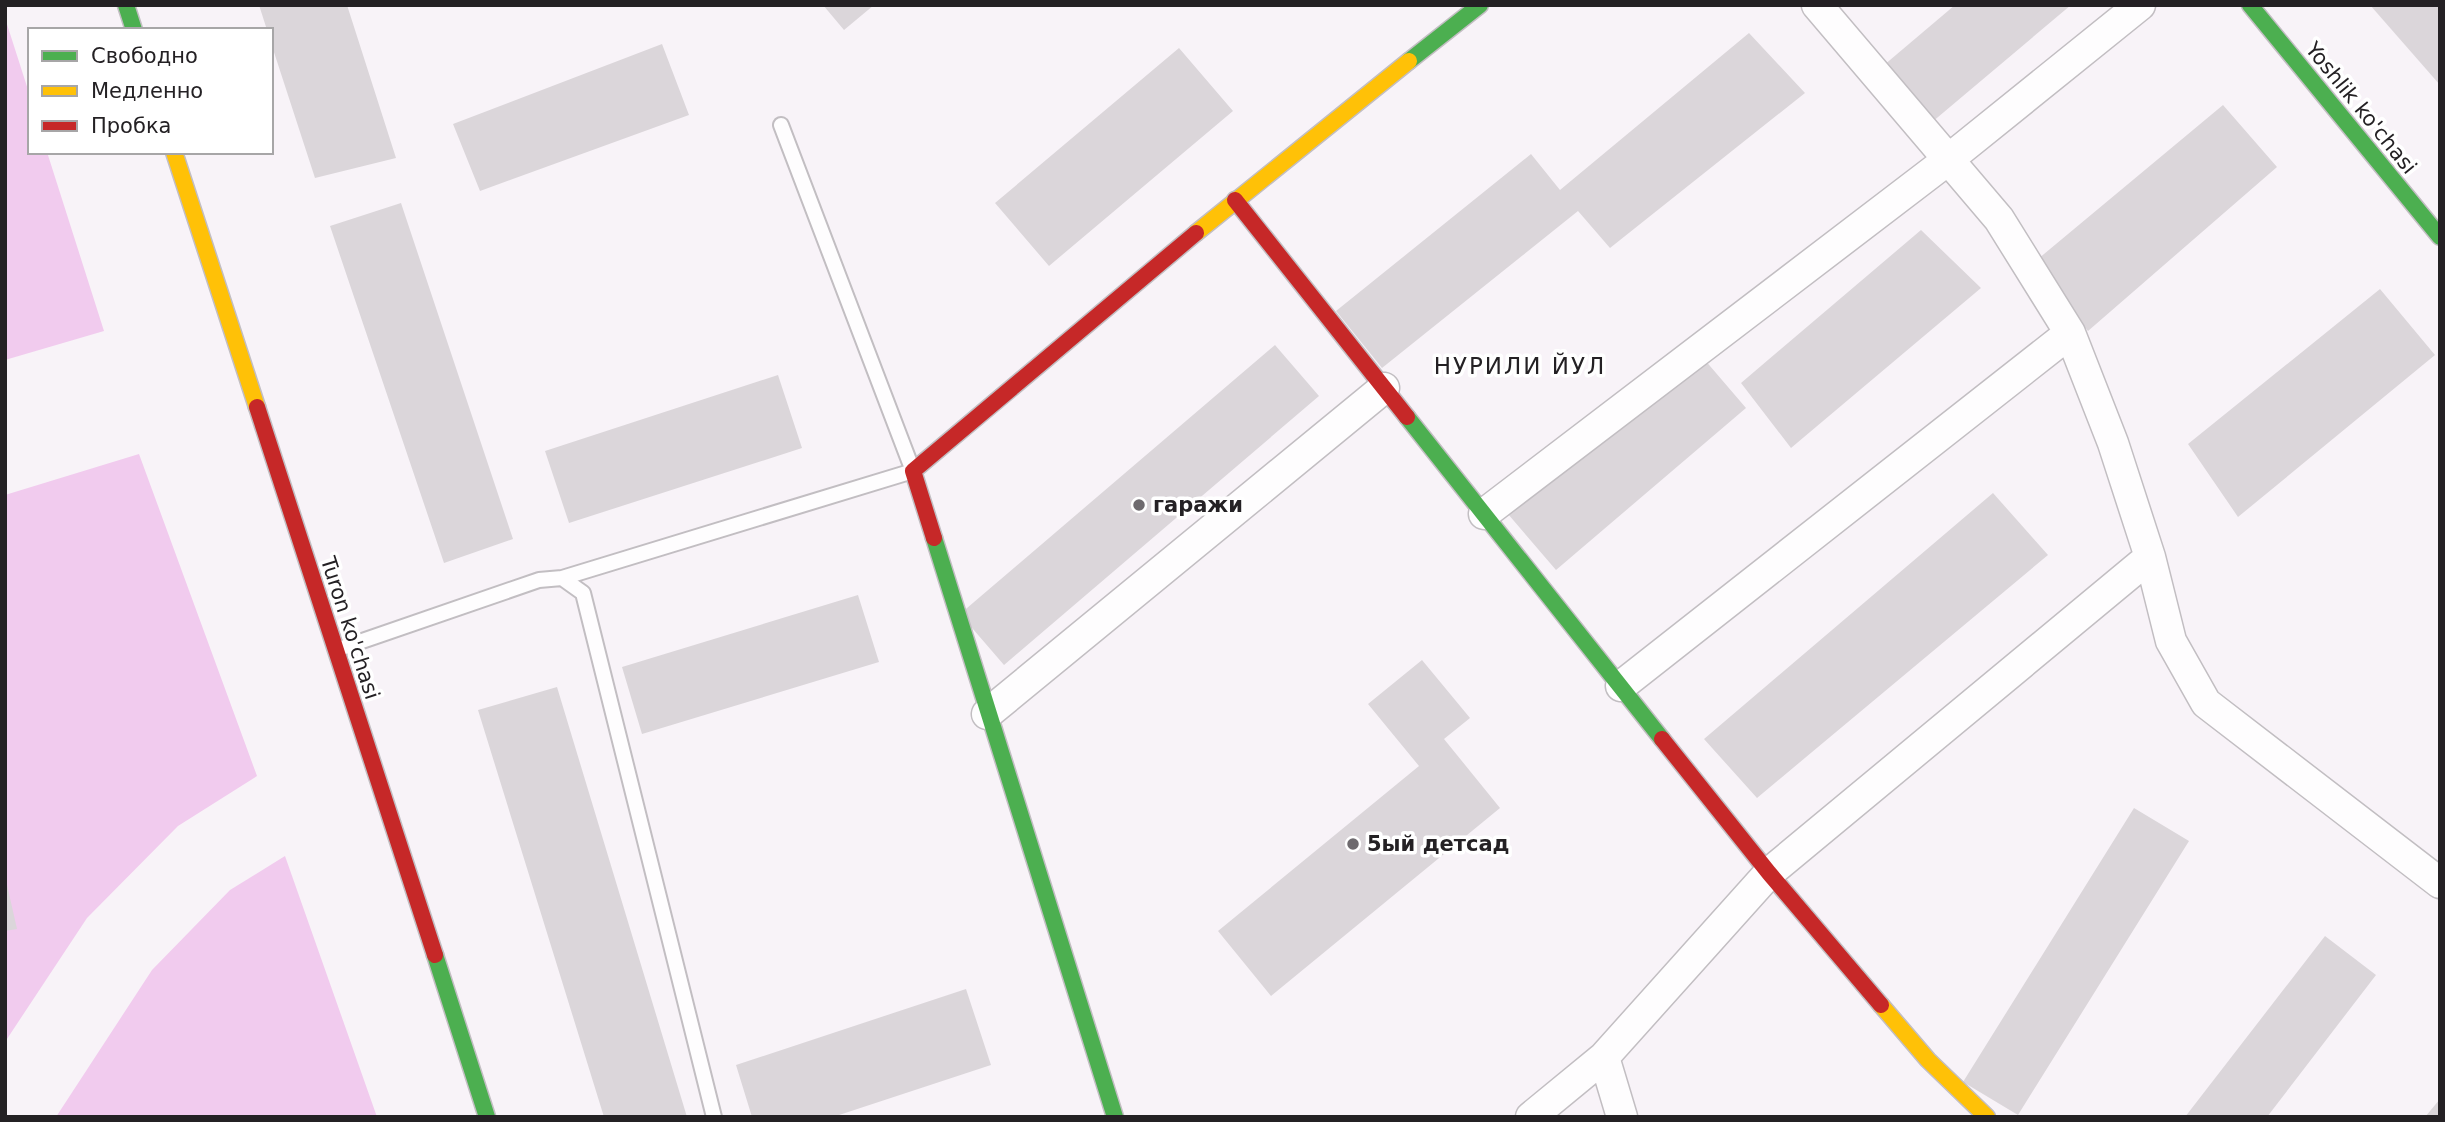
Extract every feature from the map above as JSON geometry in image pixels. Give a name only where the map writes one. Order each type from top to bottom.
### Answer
[{"type":"street","points":[[126,5],[133,28]]},
{"type":"street","points":[[1115,1117],[913,471],[1235,200],[1480,5]]},
{"type":"street","points":[[1817,5],[1999,219],[2070,332],[2113,443],[2150,557],[2171,641],[2206,703],[2440,883]]},
{"type":"street","points":[[1484,514],[1949,159],[2140,5]]},
{"type":"street","name":"Yoshlik ko'chasi","points":[[2250,5],[2440,237]]},
{"type":"street","name":"Turon ko'chasi","points":[[175,154],[487,1117]]},
{"type":"street","points":[[1235,200],[1769,873],[1928,1060],[1987,1117]]},
{"type":"street","points":[[1620,686],[2070,332]]},
{"type":"street","points":[[987,714],[1384,388]]},
{"type":"street","points":[[1531,1117],[1604,1057],[1769,873],[2150,557]]},
{"type":"street","points":[[1604,1057],[1622,1117]]},
{"type":"lane","points":[[335,650],[539,580],[562,578],[913,471],[781,125]]},
{"type":"lane","points":[[562,578],[583,593],[714,1117]]},
{"type":"shaded area","points":[[5,18],[28,90],[28,154],[48,154],[104,331],[5,360]]},
{"type":"shaded area","points":[[139,454],[257,776],[178,826],[87,918],[5,1042],[5,495]]},
{"type":"shaded area","points":[[285,856],[377,1117],[56,1117],[152,970],[230,890]]},
{"type":"building","points":[[259,5],[347,5],[396,158],[315,178],[273,49],[273,28],[266,28]]},
{"type":"building","points":[[823,5],[874,5],[844,30]]},
{"type":"building","points":[[1955,5],[2071,5],[1925,128],[1877,71]]},
{"type":"building","points":[[2370,5],[2440,5],[2440,85]]},
{"type":"building","points":[[1749,33],[1805,93],[1610,248],[1578,211],[1382,368],[1336,311],[1531,154],[1560,190]]},
{"type":"building","points":[[662,44],[689,115],[480,191],[453,124]]},
{"type":"building","points":[[1179,48],[1233,111],[1049,266],[995,203]]},
{"type":"building","points":[[2223,105],[2277,167],[2088,331],[2032,264]]},
{"type":"building","points":[[401,203],[513,539],[444,563],[330,226]]},
{"type":"building","points":[[1921,230],[1981,288],[1791,448],[1741,383]]},
{"type":"building","points":[[2380,289],[2435,355],[2238,517],[2188,444]]},
{"type":"building","name":"гаражи","points":[[1275,345],[1319,396],[1004,665],[960,614]]},
{"type":"building","points":[[1698,352],[1746,408],[1556,570],[1508,514]]},
{"type":"building","points":[[778,375],[802,448],[569,523],[545,451]]},
{"type":"building","points":[[1993,493],[2048,555],[1757,798],[1704,739]]},
{"type":"building","points":[[858,595],[879,662],[642,734],[622,667]]},
{"type":"building","points":[[1422,660],[1470,718],[1444,739],[1500,808],[1271,996],[1218,931],[1419,766],[1368,704]]},
{"type":"building","points":[[557,687],[687,1117],[604,1117],[478,710]]},
{"type":"building","points":[[2134,808],[2189,841],[2018,1115],[1963,1082]]},
{"type":"building","points":[[5,876],[17,929],[5,931]]},
{"type":"building","points":[[2325,936],[2376,975],[2267,1117],[2185,1117]]},
{"type":"building","points":[[966,989],[991,1065],[833,1117],[752,1117],[736,1065]]},
{"type":"building","points":[[2440,1099],[2440,1117],[2425,1117]]},
{"type":"traffic: fast","points":[[126,5],[133,28]]},
{"type":"traffic: fast","points":[[1409,61],[1480,5]]},
{"type":"traffic: fast","points":[[2250,5],[2440,237]]},
{"type":"traffic: fast","points":[[1407,417],[1662,739]]},
{"type":"traffic: fast","points":[[934,538],[1115,1117]]},
{"type":"traffic: fast","points":[[435,955],[487,1117]]},
{"type":"traffic: slow","points":[[1196,233],[1409,61]]},
{"type":"traffic: slow","points":[[175,154],[257,407]]},
{"type":"traffic: slow","points":[[1881,1005],[1928,1060],[1987,1117]]},
{"type":"traffic: jam","points":[[1235,200],[1407,417]]},
{"type":"traffic: jam","points":[[934,538],[913,471],[1196,233]]},
{"type":"traffic: jam","points":[[257,407],[435,955]]},
{"type":"traffic: jam","points":[[1662,739],[1769,873],[1881,1005]]},
{"type":"place","name":"гаражи","points":[[1139,505]]},
{"type":"place","name":"5ый детсад","points":[[1353,844]]},
{"type":"district","name":"НУРИЛИ ЙУЛ","points":[[1520,366]]}]
